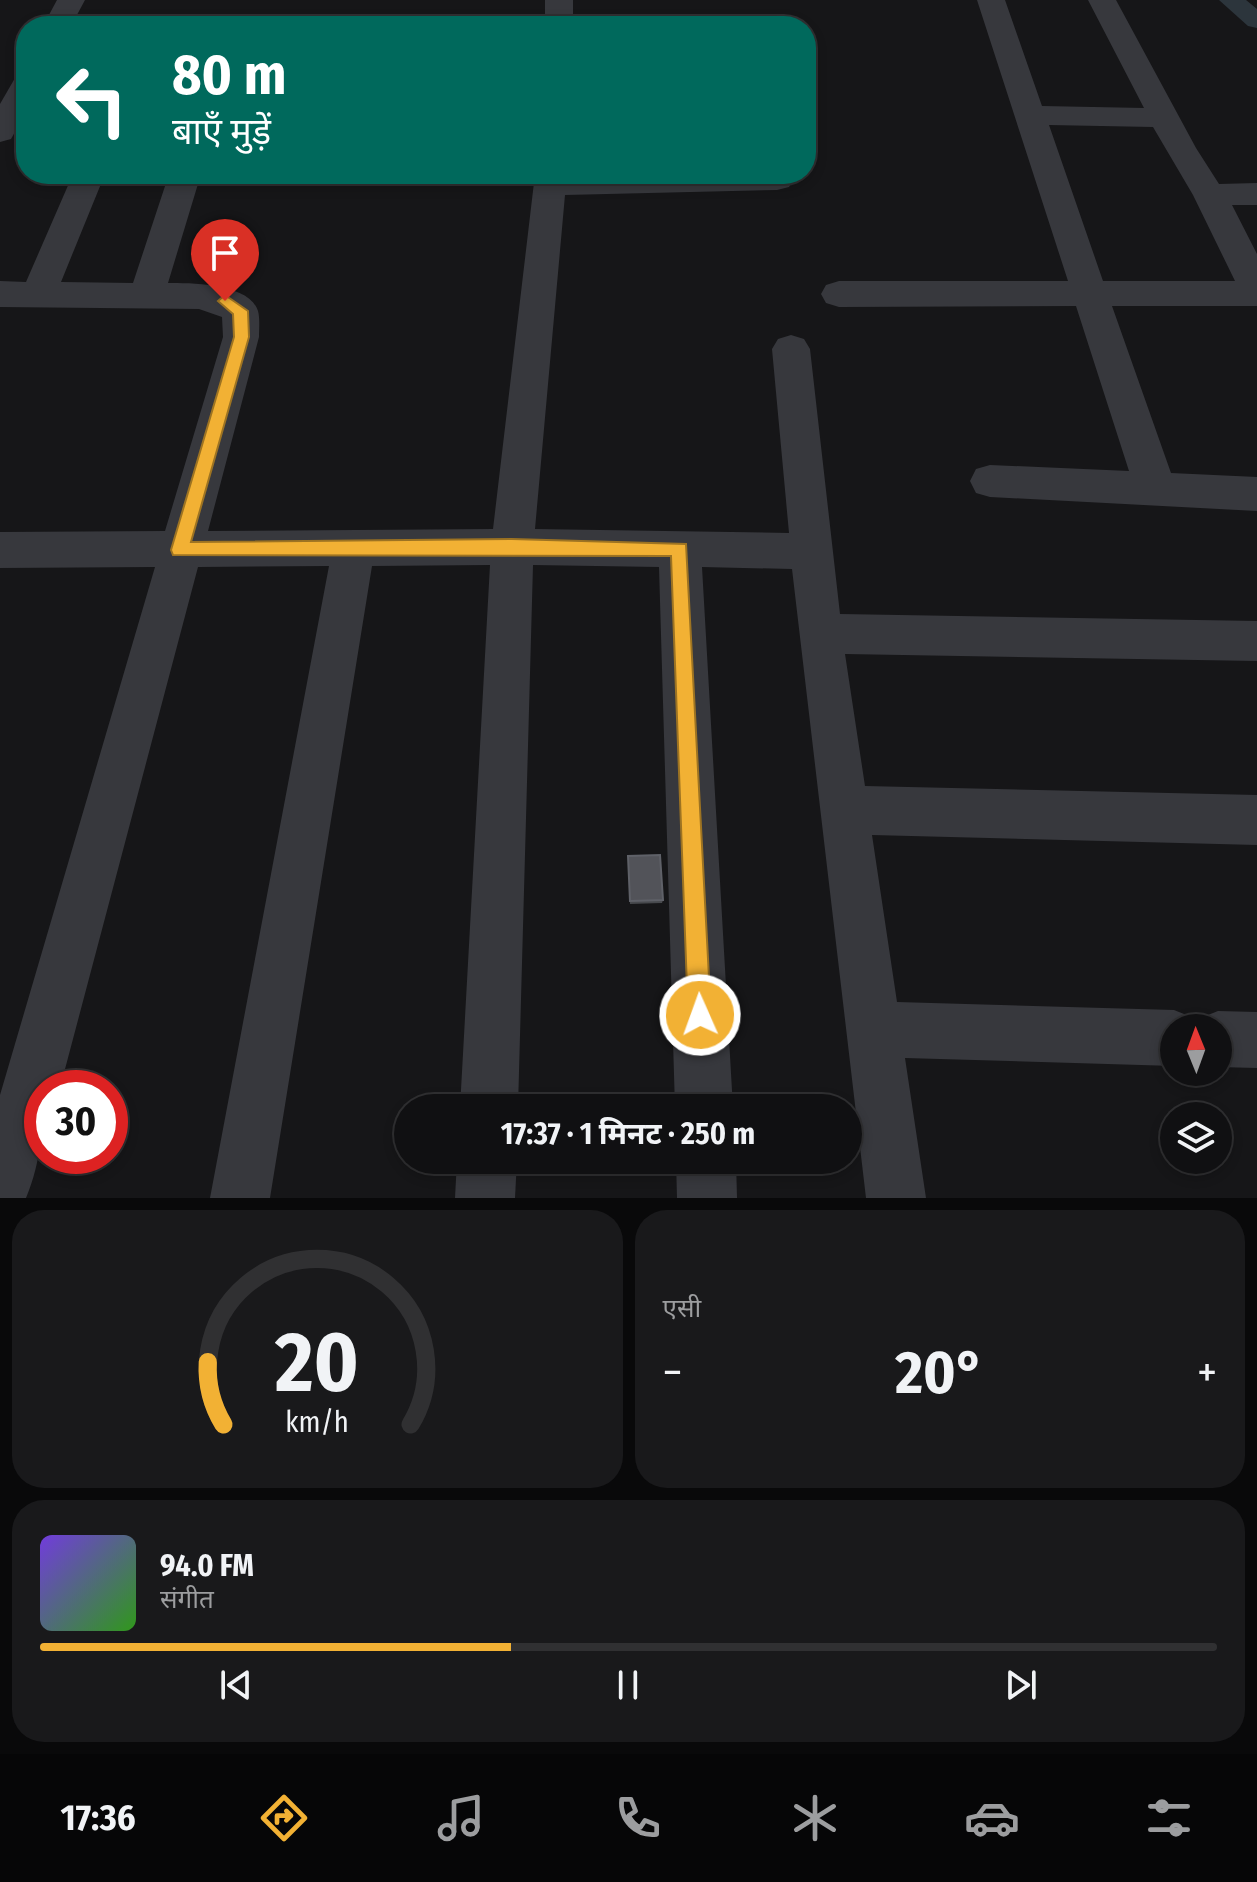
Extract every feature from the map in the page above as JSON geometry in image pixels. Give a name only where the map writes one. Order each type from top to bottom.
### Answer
[{"type":"street","points":[[991,0],[1156,490]]},
{"type":"street","points":[[839,294],[1091,295],[1257,291],[1210,195],[1180,148],[1102,0]]},
{"type":"street","points":[[0,132],[16,102]]},
{"type":"street","points":[[1032,115],[1166,118]]},
{"type":"street","points":[[38,295],[85,184]]},
{"type":"street","points":[[146,296],[182,184]]},
{"type":"street","points":[[490,1094],[512,547],[550,184]]},
{"type":"street","points":[[1210,195],[1257,194]]},
{"type":"street","points":[[0,294],[199,296],[225,301],[240,311],[241,337],[44,1050],[0,1189]]},
{"type":"street","points":[[791,349],[820,634],[896,1198]]},
{"type":"street","points":[[990,481],[1257,494]]},
{"type":"street","points":[[0,550],[512,547],[812,551]]},
{"type":"street","points":[[240,1198],[354,548]]},
{"type":"street","points":[[680,549],[703,1094]]},
{"type":"street","points":[[820,634],[1257,641]]},
{"type":"street","points":[[844,810],[1257,820]]},
{"type":"street","points":[[872,1029],[1160,1038]]},
{"type":"street","points":[[1232,1039],[1257,1040]]},
{"type":"street","points":[[485,1198],[486,1174]]},
{"type":"street","points":[[706,1174],[707,1198]]},
{"type":"building","points":[[660,855],[663,900],[630,901],[628,856]]},
{"type":"waterway","points":[[1231,0],[1257,21]]},
{"type":"route","points":[[225,301],[240,311],[241,337],[180,550],[680,549],[700,1015]]}]
